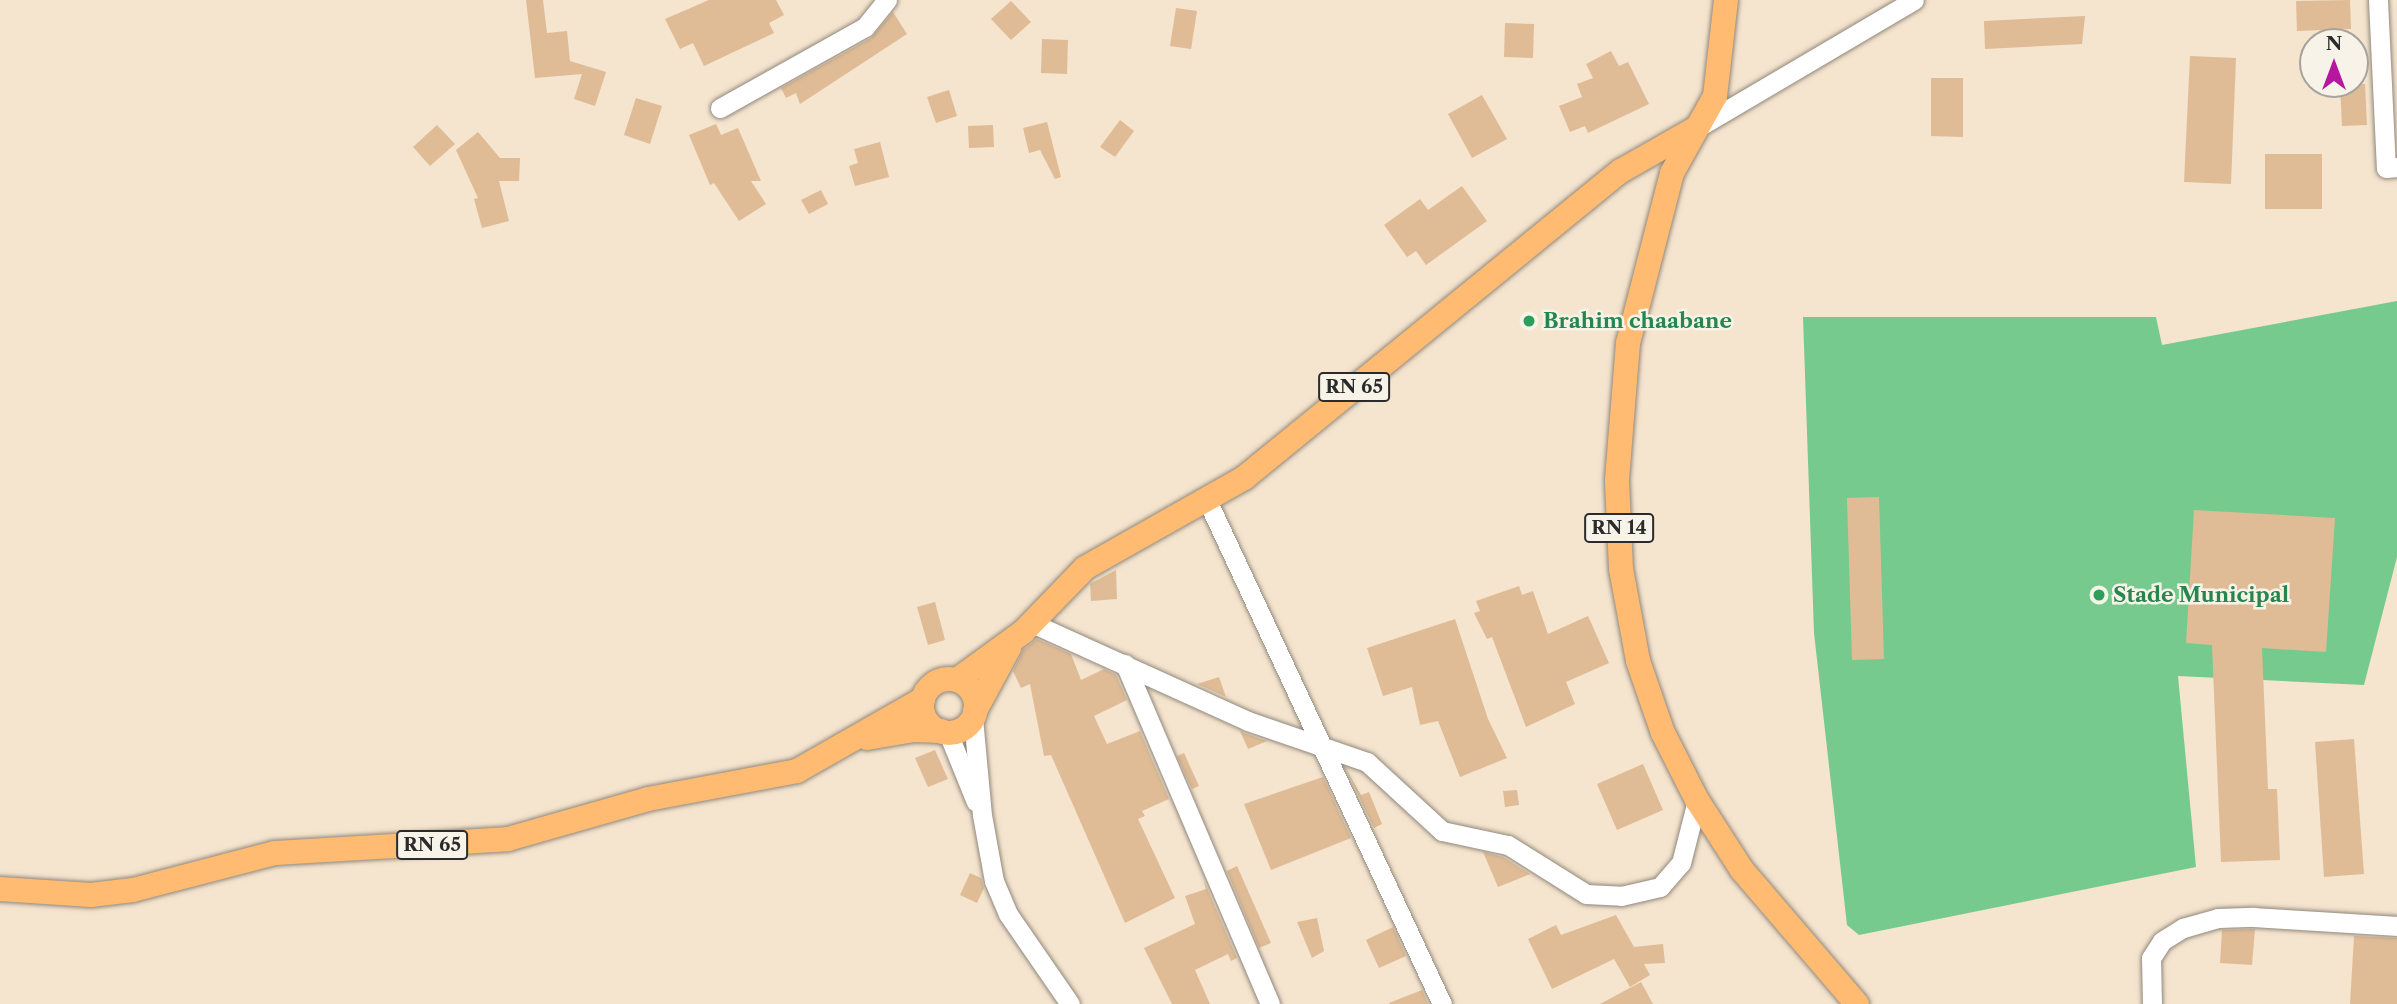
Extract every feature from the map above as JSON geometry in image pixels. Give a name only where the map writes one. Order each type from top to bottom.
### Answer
[{"type":"main road","name":"RN 14","points":[[1726,0],[1715,96],[1693,130],[1672,173],[1653,231],[1628,343],[1617,481],[1621,569],[1638,661],[1664,733],[1697,800],[1742,870],[1857,1004]]},
{"type":"main road","name":"RN 65","points":[[0,889],[91,895],[133,890],[275,853],[508,839],[648,799],[788,773],[853,741],[923,699],[936,682],[957,680],[1023,631],[1085,568],[1209,502],[1244,478],[1621,172],[1693,130]]},
{"type":"main road","name":"RN 65","points":[[853,741],[914,730],[944,732],[962,729],[974,714],[1023,631]]},
{"type":"main road","points":[[957,680],[972,692],[974,714]]},
{"type":"main road","points":[[923,699],[925,718],[944,732]]},
{"type":"street","points":[[720,108],[864,27],[887,0]]},
{"type":"street","points":[[1693,130],[1914,0]]},
{"type":"street","points":[[2378,0],[2386,168],[2397,167]]},
{"type":"street","points":[[1209,502],[1442,1004]]},
{"type":"street","points":[[1023,631],[1125,664],[1248,721],[1367,762],[1443,831],[1508,845],[1586,894],[1621,896],[1660,887],[1681,863],[1697,800]]},
{"type":"street","points":[[1125,664],[1270,1004]]},
{"type":"street","points":[[974,714],[982,816],[989,863],[1000,898],[1070,1004]]},
{"type":"street","points":[[944,732],[982,816]]},
{"type":"street","points":[[2152,1004],[2151,958],[2162,941],[2183,928],[2218,918],[2254,917],[2397,926]]},
{"type":"green space","name":"Stade Municipal","points":[[2397,301],[2397,557],[2364,685],[2178,676],[2196,867],[1859,935],[1847,925],[1814,633],[1803,317],[2156,317],[2162,345]]},
{"type":"building","points":[[526,0],[543,0],[547,33],[567,31],[570,61],[606,72],[595,106],[574,99],[582,74],[535,78]]},
{"type":"building","points":[[709,0],[776,0],[784,15],[769,23],[774,33],[704,66],[693,43],[680,49],[665,19]]},
{"type":"building","points":[[2350,0],[2351,28],[2299,28],[2297,31],[2296,1]]},
{"type":"building","points":[[1011,1],[1031,22],[1011,40],[991,19]]},
{"type":"building","points":[[1176,8],[1197,11],[1191,49],[1170,46]]},
{"type":"building","points":[[893,12],[907,34],[800,104],[796,93],[786,98],[781,88],[871,38]]},
{"type":"building","points":[[2085,16],[2082,44],[1985,49],[1984,21]]},
{"type":"building","points":[[1505,23],[1534,24],[1533,58],[1504,57]]},
{"type":"building","points":[[1042,39],[1068,40],[1067,74],[1041,73]]},
{"type":"building","points":[[1611,51],[1619,66],[1628,62],[1649,104],[1588,133],[1585,126],[1570,132],[1559,106],[1582,97],[1577,84],[1593,78],[1586,64]]},
{"type":"building","points":[[2190,56],[2236,58],[2231,184],[2184,182]]},
{"type":"building","points":[[1931,78],[1963,78],[1963,137],[1931,136]]},
{"type":"building","points":[[949,90],[957,116],[936,123],[927,97]]},
{"type":"building","points":[[1482,95],[1507,139],[1472,158],[1448,114]]},
{"type":"building","points":[[636,98],[662,106],[650,144],[624,135]]},
{"type":"building","points":[[2341,98],[2366,98],[2367,125],[2342,126]]},
{"type":"building","points":[[1120,120],[1134,131],[1115,157],[1100,147]]},
{"type":"building","points":[[1047,122],[1061,177],[1055,179],[1040,150],[1029,153],[1023,128]]},
{"type":"building","points":[[716,124],[721,135],[738,128],[761,181],[751,181],[766,204],[739,221],[714,183],[710,185],[689,135]]},
{"type":"building","points":[[437,125],[455,144],[430,166],[413,147]]},
{"type":"building","points":[[993,125],[994,147],[969,148],[968,126]]},
{"type":"building","points":[[478,132],[500,158],[520,158],[519,181],[499,181],[509,221],[482,228],[474,199],[478,198],[456,150]]},
{"type":"building","points":[[880,142],[889,177],[855,186],[849,166],[858,163],[854,149]]},
{"type":"building","points":[[2265,154],[2322,154],[2322,209],[2265,209]]},
{"type":"building","points":[[1462,186],[1487,221],[1426,265],[1416,251],[1407,257],[1384,225],[1420,199],[1428,210]]},
{"type":"building","points":[[821,190],[828,204],[809,214],[801,200]]},
{"type":"building","points":[[1879,497],[1884,659],[1852,660],[1847,498]]},
{"type":"building","points":[[2194,510],[2335,518],[2326,652],[2262,648],[2268,789],[2277,789],[2280,860],[2221,862],[2212,645],[2186,643]]},
{"type":"building","points":[[1116,570],[1117,599],[1091,601],[1090,584]]},
{"type":"building","points":[[1519,586],[1522,595],[1533,591],[1548,634],[1588,616],[1609,663],[1566,682],[1575,704],[1526,727],[1492,637],[1487,639],[1474,613],[1480,611],[1476,601]]},
{"type":"building","points":[[935,602],[945,640],[928,645],[917,607]]},
{"type":"building","points":[[1455,619],[1488,719],[1507,758],[1460,777],[1438,721],[1420,725],[1412,687],[1383,696],[1367,648]]},
{"type":"building","points":[[1037,639],[1071,654],[1081,680],[1104,669],[1116,675],[1127,700],[1094,716],[1107,744],[1140,731],[1169,799],[1142,811],[1145,816],[1138,819],[1175,898],[1125,923],[1051,755],[1044,756],[1030,684],[1021,688],[1013,671],[1023,650]]},
{"type":"building","points":[[1219,677],[1226,697],[1197,684]]},
{"type":"building","points":[[1240,731],[1244,733],[1267,741],[1248,749]]},
{"type":"building","points":[[2354,739],[2364,874],[2324,877],[2315,742]]},
{"type":"building","points":[[935,750],[948,779],[928,787],[915,758]]},
{"type":"building","points":[[1184,753],[1199,786],[1192,789],[1177,756]]},
{"type":"building","points":[[1643,764],[1663,810],[1617,830],[1597,784]]},
{"type":"building","points":[[1345,767],[1361,795],[1369,792],[1382,824],[1374,828]]},
{"type":"building","points":[[1323,777],[1351,838],[1271,870],[1244,804]]},
{"type":"building","points":[[1517,790],[1519,805],[1505,807],[1503,791]]},
{"type":"building","points":[[1483,852],[1503,857],[1530,874],[1498,887]]},
{"type":"building","points":[[1237,866],[1271,943],[1259,948],[1227,871]]},
{"type":"building","points":[[970,873],[981,878],[984,888],[977,903],[960,895]]},
{"type":"building","points":[[1204,881],[1237,958],[1231,961],[1228,954],[1195,970],[1210,1004],[1172,1004],[1144,948],[1195,924],[1185,896],[1206,889]]},
{"type":"building","points":[[1616,915],[1634,947],[1663,944],[1665,963],[1644,964],[1650,975],[1630,987],[1614,959],[1552,989],[1528,939],[1556,925],[1561,935]]},
{"type":"building","points":[[1317,918],[1324,951],[1312,958],[1297,922]]},
{"type":"building","points":[[1393,927],[1406,956],[1379,968],[1366,940]]},
{"type":"building","points":[[2255,929],[2252,965],[2220,963],[2222,930]]},
{"type":"building","points":[[2354,936],[2397,938],[2397,1004],[2350,1004]]},
{"type":"building","points":[[1641,982],[1653,1004],[1600,1004]]},
{"type":"building","points":[[1422,990],[1428,1004],[1389,1003]]},
{"type":"place","name":"Brahim chaabane","points":[[1529,321]]},
{"type":"place","name":"Stade Municipal","points":[[2099,595]]}]
